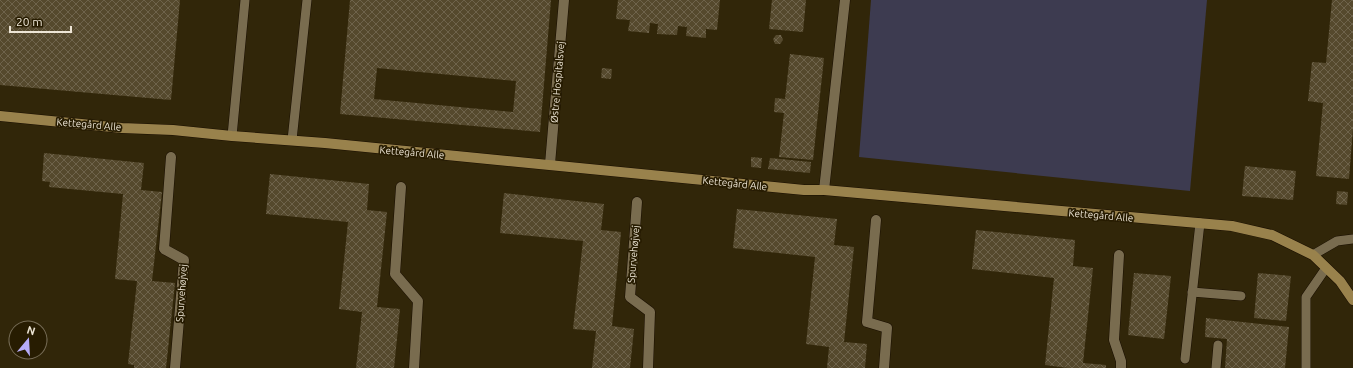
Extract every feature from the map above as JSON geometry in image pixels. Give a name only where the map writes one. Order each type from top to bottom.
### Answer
[{"type":"street","name":"Østre Hospitalsvej","points":[[550,164],[564,0]]},
{"type":"street","points":[[824,190],[845,0]]},
{"type":"street","name":"Kettegård Alle","points":[[0,116],[122,128],[173,130],[292,140],[804,190],[824,190],[1232,226],[1272,235],[1313,255],[1340,281],[1353,300]]},
{"type":"street","name":"Spurvehøjvej","points":[[171,157],[164,249],[184,260],[175,368]]},
{"type":"street","points":[[401,187],[396,274],[418,302],[414,368]]},
{"type":"street","name":"Spurvehøjvej","points":[[638,202],[630,297],[650,312],[648,368]]},
{"type":"street","points":[[876,220],[867,322],[887,328],[884,368]]},
{"type":"street","points":[[1119,254],[1114,340],[1121,361],[1121,368]]},
{"type":"lane","points":[[232,136],[245,0]]},
{"type":"lane","points":[[292,140],[307,0]]},
{"type":"lane","points":[[1185,359],[1200,223]]},
{"type":"lane","points":[[1313,255],[1337,241],[1353,239]]},
{"type":"lane","points":[[1306,368],[1306,297],[1326,268]]},
{"type":"lane","points":[[1192,292],[1241,296]]},
{"type":"lane","points":[[1216,368],[1218,346]]},
{"type":"shaded area","points":[[871,0],[1207,0],[1190,191],[859,157]]},
{"type":"building","points":[[0,0],[180,0],[171,100],[0,85]]},
{"type":"building","points":[[350,0],[551,0],[540,132],[340,114]],"holes":[[[377,68],[516,81],[513,112],[374,99]]]},
{"type":"building","points":[[618,0],[720,0],[717,30],[706,29],[706,38],[686,36],[687,27],[678,26],[677,35],[657,34],[658,24],[650,23],[649,33],[628,31],[630,20],[616,19]]},
{"type":"building","points":[[772,0],[806,0],[803,32],[769,29]]},
{"type":"building","points":[[1332,0],[1353,0],[1353,128],[1349,179],[1316,176],[1323,103],[1308,101],[1312,62],[1326,63]]},
{"type":"building","points":[[776,35],[781,35],[783,40],[780,44],[775,44],[773,39]]},
{"type":"building","points":[[790,54],[824,58],[813,160],[779,157],[784,113],[774,112],[775,98],[785,99]]},
{"type":"building","points":[[602,68],[612,69],[611,79],[601,78]]},
{"type":"building","points":[[44,153],[144,163],[141,190],[162,192],[152,281],[175,283],[166,368],[134,368],[134,365],[128,364],[137,281],[115,279],[123,194],[49,187],[50,182],[42,181]]},
{"type":"building","points":[[751,157],[762,158],[761,168],[751,167]]},
{"type":"building","points":[[770,158],[811,162],[810,173],[768,169]]},
{"type":"building","points":[[1245,166],[1296,171],[1293,200],[1242,196]]},
{"type":"building","points":[[270,174],[369,184],[367,210],[387,212],[377,307],[400,309],[394,368],[356,368],[362,312],[339,309],[348,222],[266,214]]},
{"type":"building","points":[[1337,191],[1348,192],[1347,205],[1336,204]]},
{"type":"building","points":[[504,193],[604,204],[601,230],[621,232],[612,326],[634,329],[630,368],[592,368],[596,331],[573,329],[583,241],[500,233]]},
{"type":"building","points":[[737,209],[837,219],[834,245],[854,247],[844,342],[867,344],[865,368],[827,368],[829,347],[806,344],[815,257],[733,248]]},
{"type":"building","points":[[976,230],[1075,240],[1073,266],[1093,268],[1083,363],[1106,365],[1106,368],[1068,368],[1045,365],[1054,278],[972,269]]},
{"type":"building","points":[[1134,273],[1171,276],[1164,339],[1128,335]]},
{"type":"building","points":[[1258,273],[1291,276],[1286,321],[1254,318]]},
{"type":"building","points":[[1206,318],[1289,327],[1285,368],[1225,368],[1227,339],[1205,337]]}]
